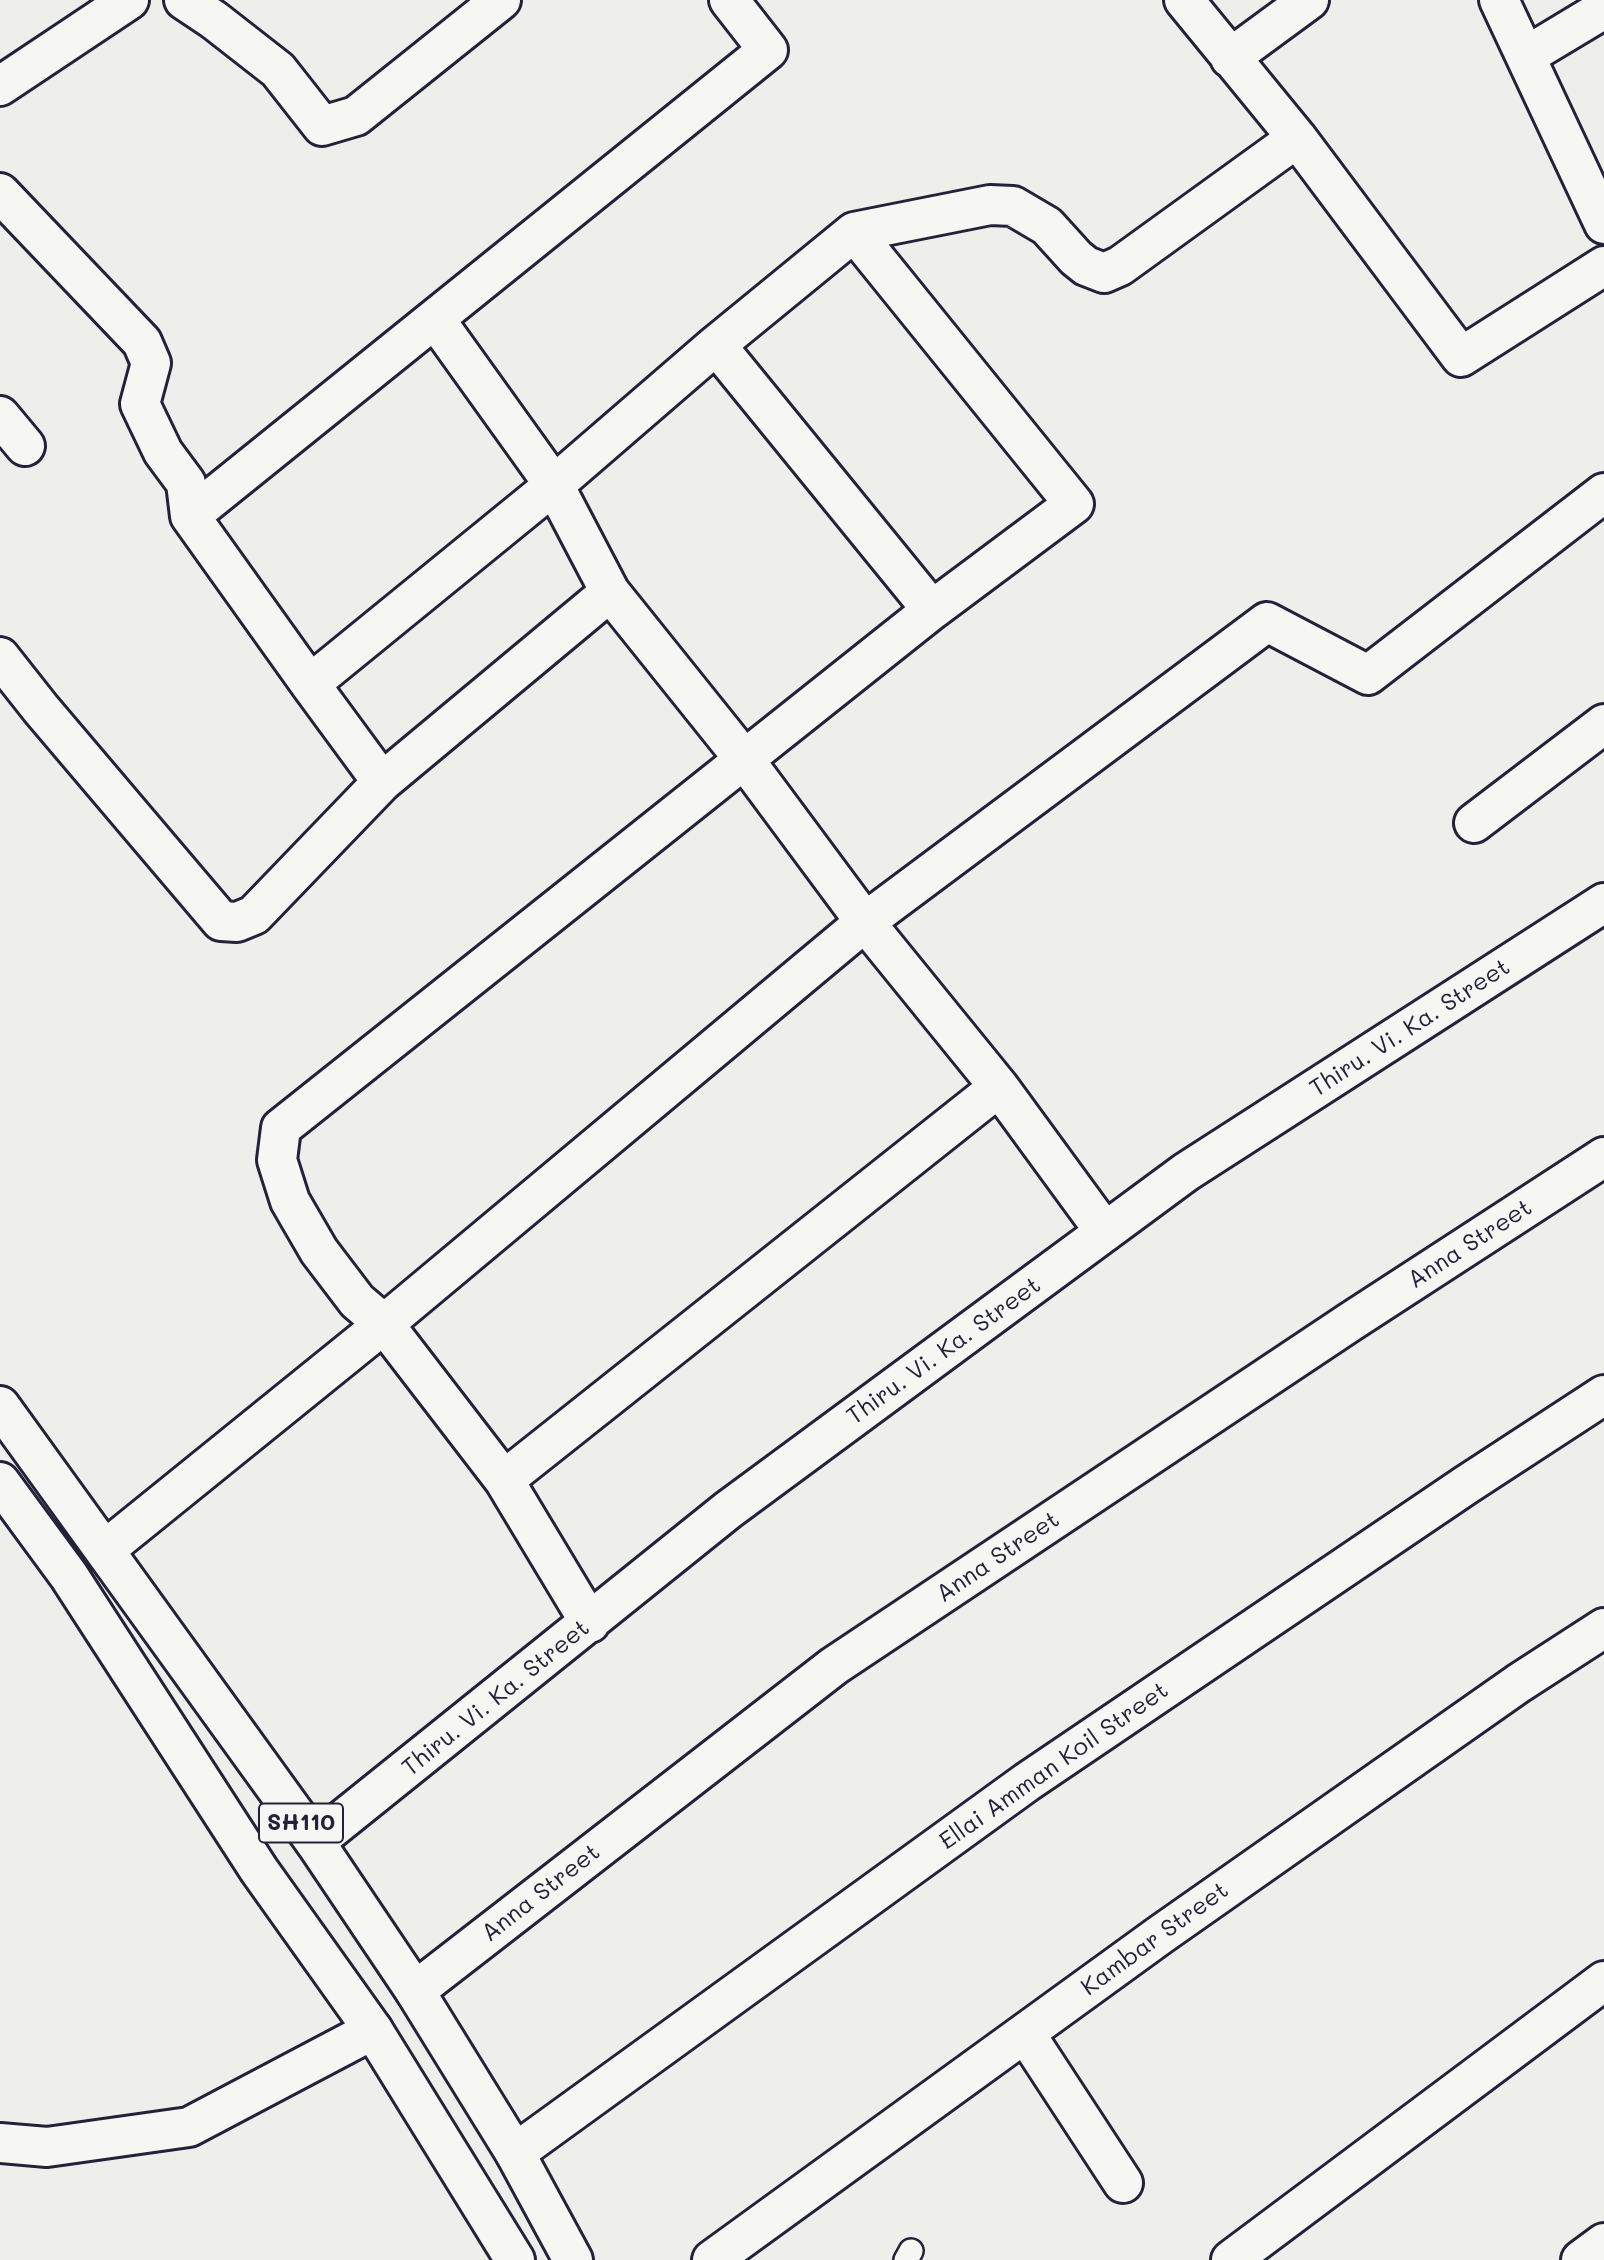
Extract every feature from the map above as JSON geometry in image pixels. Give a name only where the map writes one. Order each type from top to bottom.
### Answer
[{"type":"street","points":[[0,86],[78,15],[130,0]]},
{"type":"street","points":[[184,0],[278,70],[323,126],[356,116],[501,0]]},
{"type":"street","points":[[190,516],[768,50],[729,0]]},
{"type":"street","points":[[1184,0],[1297,138],[1461,357],[1604,266]]},
{"type":"street","points":[[1230,58],[1309,0]]},
{"type":"street","points":[[1499,0],[1600,202]]},
{"type":"street","points":[[1525,56],[1604,9]]},
{"type":"street","points":[[310,684],[554,485],[716,345],[854,232],[990,205],[1013,206],[1047,226],[1086,266],[1104,273],[1120,266],[1297,138]]},
{"type":"street","points":[[0,193],[142,342],[151,363],[140,404],[163,452],[186,483],[190,516],[382,782]]},
{"type":"street","points":[[590,1623],[504,1480],[384,1324],[357,1301],[319,1251],[290,1201],[277,1160],[281,1128],[932,610],[1074,504],[854,232]]},
{"type":"street","points":[[435,318],[554,485],[610,592],[744,759],[865,922],[999,1087],[1105,1232]]},
{"type":"street","points":[[716,345],[932,610]]},
{"type":"street","points":[[0,416],[25,446]]},
{"type":"street","points":[[106,1549],[384,1324],[865,922],[1267,621],[1368,675],[1604,493]]},
{"type":"street","points":[[0,657],[221,920],[237,922],[254,915],[382,782],[610,592]]},
{"type":"street","points":[[1474,823],[1604,724]]},
{"type":"street","name":"Thiru. Vi. Ka. Street","points":[[315,1842],[728,1510],[1186,1172],[1604,903]]},
{"type":"street","points":[[504,1480],[999,1087]]},
{"type":"street","name":"Anna Street","points":[[0,2143],[47,2147],[188,2127],[373,2030],[415,1991],[834,1666],[1350,1322],[1604,1157]]},
{"type":"street","name":"Ellai Amman Koil Street","points":[[515,2153],[1027,1782],[1466,1485],[1604,1395]]},
{"type":"street","name":"SH110","points":[[0,1406],[106,1549],[315,1842],[415,1991],[515,2153],[573,2260]]},
{"type":"street","name":"SH110","points":[[0,1482],[69,1576],[259,1870],[373,2030],[515,2260]]},
{"type":"street","name":"Kambar Street","points":[[712,2260],[1160,1935],[1519,1683],[1604,1628]]},
{"type":"street","points":[[1231,2260],[1604,1981]]},
{"type":"street","points":[[1025,2033],[1124,2183]]},
{"type":"street","points":[[1581,2260],[1604,2243]]}]
